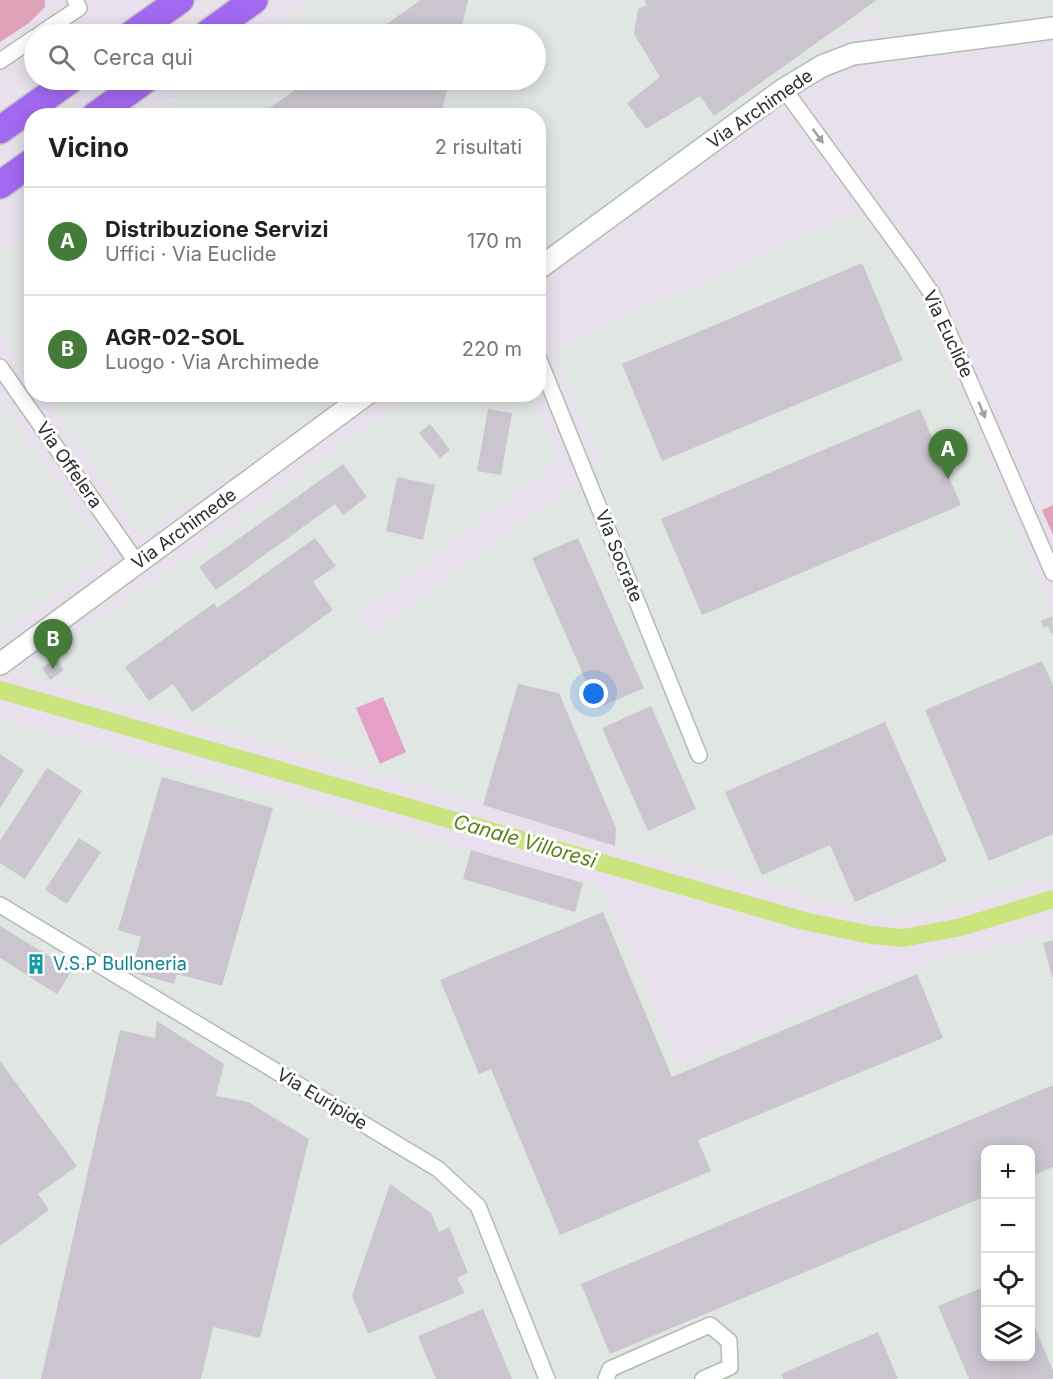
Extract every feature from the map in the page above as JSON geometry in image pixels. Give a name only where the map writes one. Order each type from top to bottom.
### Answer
[{"type":"highway","points":[[146,24],[180,0]]},
{"type":"highway","points":[[221,24],[254,0]]},
{"type":"highway","points":[[31,108],[56,90]]},
{"type":"highway","points":[[106,108],[131,90]]},
{"type":"highway","points":[[0,130],[24,113]]},
{"type":"highway","points":[[0,185],[24,168]]},
{"type":"street","points":[[52,24],[77,4]]},
{"type":"street","name":"Via Archimede","points":[[546,263],[784,89],[822,66],[853,54],[1053,27]]},
{"type":"street","points":[[0,62],[24,45]]},
{"type":"street","name":"Via Euclide","points":[[784,89],[932,294],[1053,573]]},
{"type":"street","name":"Via Offelera","points":[[0,367],[24,401]]},
{"type":"street","name":"Via Socrate","points":[[546,377],[699,755]]},
{"type":"street","name":"Via Offelera","points":[[24,402],[137,563]]},
{"type":"street","name":"Via Archimede","points":[[0,664],[356,402]]},
{"type":"street","name":"Via Euripide","points":[[0,905],[438,1169],[478,1206],[547,1379]]},
{"type":"street","points":[[606,1379],[610,1369],[710,1325],[729,1341],[730,1367],[703,1379]]},
{"type":"shaded area","points":[[0,0],[45,0],[45,7],[29,23],[24,24],[24,26],[0,42]]},
{"type":"shaded area","points":[[314,0],[1053,0],[1053,14],[890,38],[874,15],[546,249],[546,108],[165,108],[190,90],[546,90],[546,24],[280,24]]},
{"type":"shaded area","points":[[859,212],[923,304],[1053,616],[1053,876],[943,909],[885,918],[742,877],[630,850],[427,787],[19,673],[180,564],[400,402],[531,402],[559,459],[357,616],[369,637],[602,463],[552,350]]},
{"type":"shaded area","points":[[24,233],[24,365],[0,330],[0,252]]},
{"type":"shaded area","points":[[0,402],[109,553],[0,634]]},
{"type":"shaded area","points":[[50,402],[330,402],[142,536]]},
{"type":"shaded area","points":[[1053,505],[1053,535],[1042,510]]},
{"type":"shaded area","points":[[383,697],[406,752],[380,764],[356,708]]},
{"type":"shaded area","points":[[0,718],[601,887],[679,1065],[939,959],[1053,935],[1053,1379],[5,1379],[0,1371]]},
{"type":"building","points":[[421,0],[468,0],[462,24],[386,24]]},
{"type":"building","points":[[644,0],[877,0],[714,116],[700,96],[646,129],[627,103],[660,77],[634,34],[638,9],[647,5]]},
{"type":"building","points":[[295,90],[447,90],[443,108],[269,108]]},
{"type":"building","points":[[862,263],[903,360],[662,461],[622,364]]},
{"type":"building","points":[[488,409],[512,413],[501,475],[477,471]]},
{"type":"building","points":[[920,409],[961,505],[702,615],[661,519]]},
{"type":"building","points":[[430,424],[450,450],[440,458],[419,433]]},
{"type":"building","points":[[343,464],[367,497],[343,515],[335,504],[216,590],[199,567]]},
{"type":"building","points":[[397,477],[435,485],[423,540],[386,531]]},
{"type":"building","points":[[315,538],[336,566],[313,582],[333,610],[192,712],[173,684],[149,701],[125,667],[214,603],[217,608]]},
{"type":"building","points":[[578,538],[644,688],[598,708],[532,558]]},
{"type":"building","points":[[1052,616],[1053,633],[1051,634],[1048,626],[1043,628],[1041,621]]},
{"type":"building","points":[[56,659],[64,670],[50,680],[42,668]]},
{"type":"building","points":[[1042,661],[1053,685],[1053,834],[989,861],[925,710]]},
{"type":"building","points":[[518,684],[559,693],[616,828],[615,846],[483,805]]},
{"type":"building","points":[[651,706],[696,809],[648,831],[602,728]]},
{"type":"building","points":[[885,722],[947,861],[855,902],[830,845],[762,875],[725,792]]},
{"type":"building","points":[[0,754],[24,770],[0,808]]},
{"type":"building","points":[[47,768],[82,791],[25,879],[0,863],[0,841]]},
{"type":"building","points":[[162,777],[273,808],[222,986],[177,974],[174,984],[131,972],[141,937],[118,930]]},
{"type":"building","points":[[79,838],[101,852],[67,904],[45,890]]},
{"type":"building","points":[[471,850],[583,883],[575,912],[463,879]]},
{"type":"building","points":[[603,912],[672,1077],[917,974],[943,1038],[698,1140],[711,1171],[560,1235],[491,1069],[479,1074],[440,980]]},
{"type":"building","name":"V.S.P Bulloneria","points":[[0,926],[72,970],[57,994],[0,958]]},
{"type":"building","points":[[1053,940],[1053,977],[1052,977],[1043,943]]},
{"type":"building","points":[[157,1021],[224,1064],[216,1096],[248,1102],[309,1139],[260,1338],[213,1327],[201,1379],[41,1379],[120,1030],[155,1038]]},
{"type":"building","points":[[0,1061],[77,1166],[38,1194],[49,1210],[0,1246]]},
{"type":"building","points":[[1053,1085],[1053,1167],[1035,1175],[1035,1145],[981,1145],[981,1198],[610,1354],[581,1284]]},
{"type":"building","points":[[390,1184],[431,1213],[439,1232],[449,1227],[468,1273],[457,1278],[465,1293],[368,1334],[352,1296]]},
{"type":"building","points":[[981,1288],[981,1361],[1035,1361],[1035,1328],[1053,1371],[1053,1379],[969,1379],[938,1306]]},
{"type":"building","points":[[483,1309],[512,1379],[436,1379],[418,1336]]},
{"type":"building","points":[[878,1332],[898,1379],[783,1379],[781,1374]]},
{"type":"waterway","name":"Canale Villoresi","points":[[0,690],[804,921],[871,935],[903,938],[961,927],[1053,899]]},
{"type":"place","name":"Distribuzione Servizi","points":[[948,479]]},
{"type":"place","name":"AGR-02-SOL","points":[[53,669]]},
{"type":"place","name":"V.S.P Bulloneria","points":[[36,964]]}]
